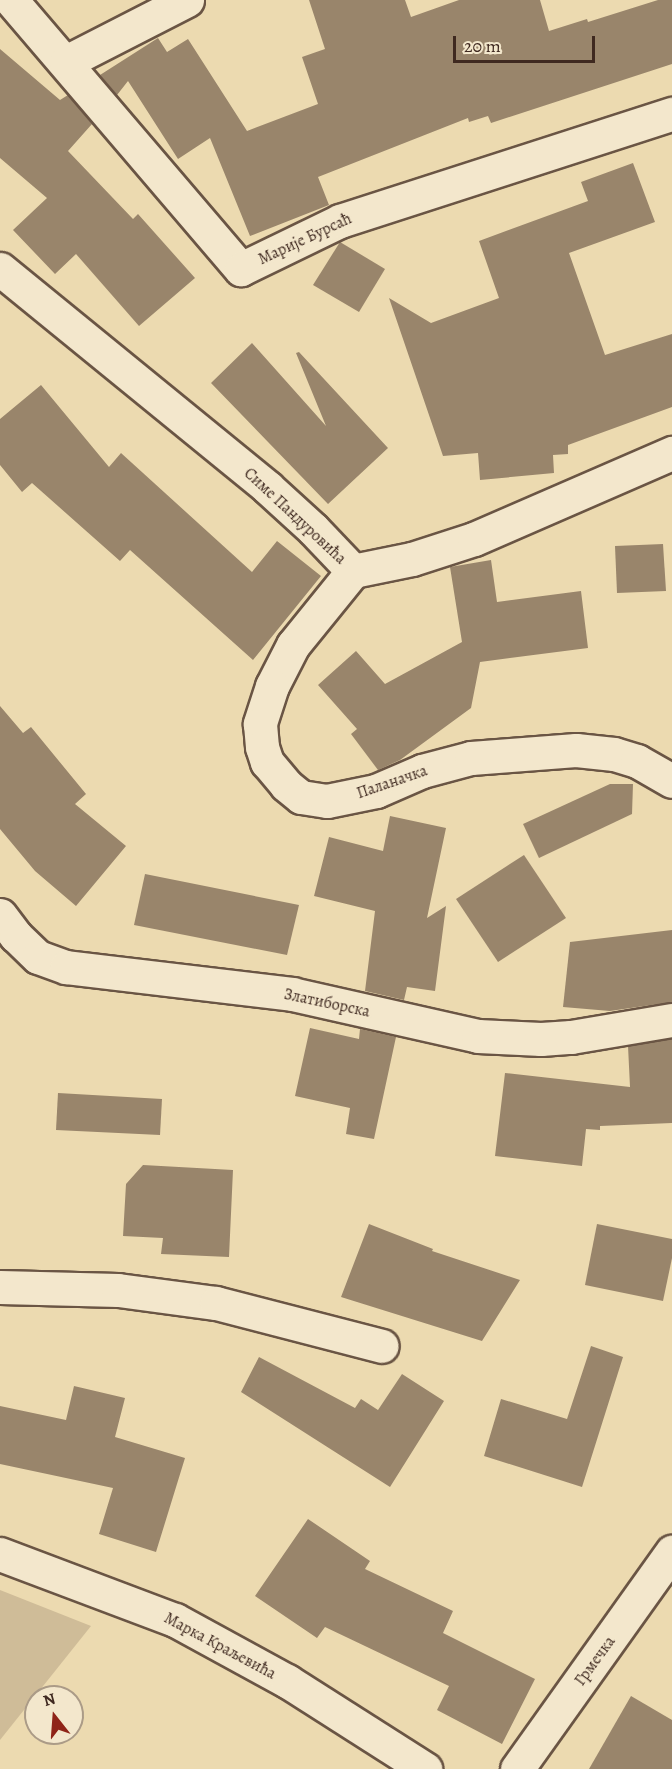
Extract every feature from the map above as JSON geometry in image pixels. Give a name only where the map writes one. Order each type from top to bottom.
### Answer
[{"type":"street","name":"Марије Бурсаћ","points":[[11,0],[241,269],[340,220],[672,114]]},
{"type":"street","points":[[66,62],[186,0]]},
{"type":"street","name":"Симе Пандуровића","points":[[0,269],[267,487],[313,528],[353,572],[412,559],[474,539],[672,453]]},
{"type":"street","name":"Паланачка","points":[[353,572],[293,645],[272,686],[260,724],[262,747],[267,762],[286,785],[301,797],[327,801],[376,791],[422,771],[471,758],[576,750],[614,754],[637,761],[672,781]]},
{"type":"street","name":"Златиборска","points":[[0,915],[16,936],[38,957],[66,967],[292,994],[478,1036],[571,1038],[672,1020]]},
{"type":"street","points":[[0,1287],[118,1290],[216,1303],[382,1346]]},
{"type":"street","name":"Грмечка","points":[[517,1769],[672,1552]]},
{"type":"street","name":"Марка Краљевића","points":[[0,1554],[175,1620],[286,1681],[425,1769]]},
{"type":"shaded area","points":[[0,1590],[91,1626],[44,1685],[24,1685],[24,1710],[0,1740]]},
{"type":"building","points":[[309,0],[405,0],[411,17],[459,0],[540,0],[549,31],[587,19],[588,22],[658,0],[672,0],[672,64],[491,123],[488,116],[469,122],[468,118],[318,177],[329,205],[250,236],[210,138],[178,159],[128,81],[117,95],[100,75],[158,38],[167,52],[188,39],[247,131],[318,104],[302,57],[325,49]]},
{"type":"building","points":[[0,49],[60,100],[68,95],[92,124],[68,151],[133,219],[138,214],[195,278],[139,326],[76,254],[55,274],[13,230],[47,198],[0,158]]},
{"type":"building","points":[[633,163],[655,222],[569,253],[605,355],[672,334],[672,407],[568,445],[568,454],[553,455],[554,473],[480,480],[478,453],[443,456],[389,298],[431,323],[499,298],[479,241],[588,201],[581,182]]},
{"type":"building","points":[[340,242],[385,269],[359,312],[313,285]]},
{"type":"building","points":[[252,343],[326,426],[296,353],[299,352],[388,448],[328,504],[211,383]]},
{"type":"building","points":[[41,385],[109,467],[121,453],[252,572],[277,541],[321,576],[253,660],[130,550],[120,561],[32,483],[22,492],[0,465],[0,419]]},
{"type":"building","points":[[663,544],[666,591],[617,593],[615,546]]},
{"type":"building","points":[[491,560],[497,602],[581,591],[588,648],[480,662],[471,708],[400,760],[378,770],[351,734],[357,729],[318,685],[356,651],[385,684],[462,642],[450,567]]},
{"type":"building","points":[[0,706],[23,733],[31,727],[86,794],[75,804],[126,846],[76,906],[35,871],[0,829]]},
{"type":"building","points":[[610,784],[633,784],[632,814],[539,858],[523,824]]},
{"type":"building","points":[[390,816],[446,828],[427,918],[446,906],[435,991],[407,987],[404,1000],[365,991],[375,911],[314,896],[329,837],[383,851]]},
{"type":"building","points":[[524,855],[566,918],[498,962],[456,899]]},
{"type":"building","points":[[145,874],[299,905],[287,955],[134,925]]},
{"type":"building","points":[[672,930],[672,1002],[610,1011],[563,1007],[570,942]]},
{"type":"building","points":[[310,1028],[359,1039],[360,1029],[396,1037],[374,1139],[346,1134],[350,1108],[295,1096]]},
{"type":"building","points":[[672,1039],[672,1123],[600,1126],[600,1130],[586,1129],[582,1166],[495,1156],[505,1073],[630,1087],[628,1046]]},
{"type":"building","points":[[58,1093],[162,1099],[160,1135],[56,1130]]},
{"type":"building","points":[[143,1165],[233,1170],[229,1257],[161,1254],[163,1238],[123,1236],[126,1184]]},
{"type":"building","points":[[369,1224],[433,1249],[432,1251],[520,1280],[482,1341],[341,1297]]},
{"type":"building","points":[[597,1224],[672,1239],[672,1258],[663,1301],[585,1285]]},
{"type":"building","points":[[591,1346],[623,1357],[582,1487],[484,1456],[501,1399],[567,1419]]},
{"type":"building","points":[[259,1357],[355,1408],[361,1399],[378,1410],[402,1374],[444,1401],[390,1487],[241,1392]]},
{"type":"building","points":[[74,1386],[125,1398],[115,1437],[185,1458],[156,1552],[99,1534],[113,1488],[0,1464],[0,1406],[66,1420]]},
{"type":"building","points":[[308,1519],[370,1561],[365,1569],[453,1611],[443,1633],[535,1679],[502,1744],[437,1710],[449,1686],[325,1627],[317,1638],[255,1596]]},
{"type":"building","points":[[631,1696],[672,1720],[672,1769],[589,1769]]}]
